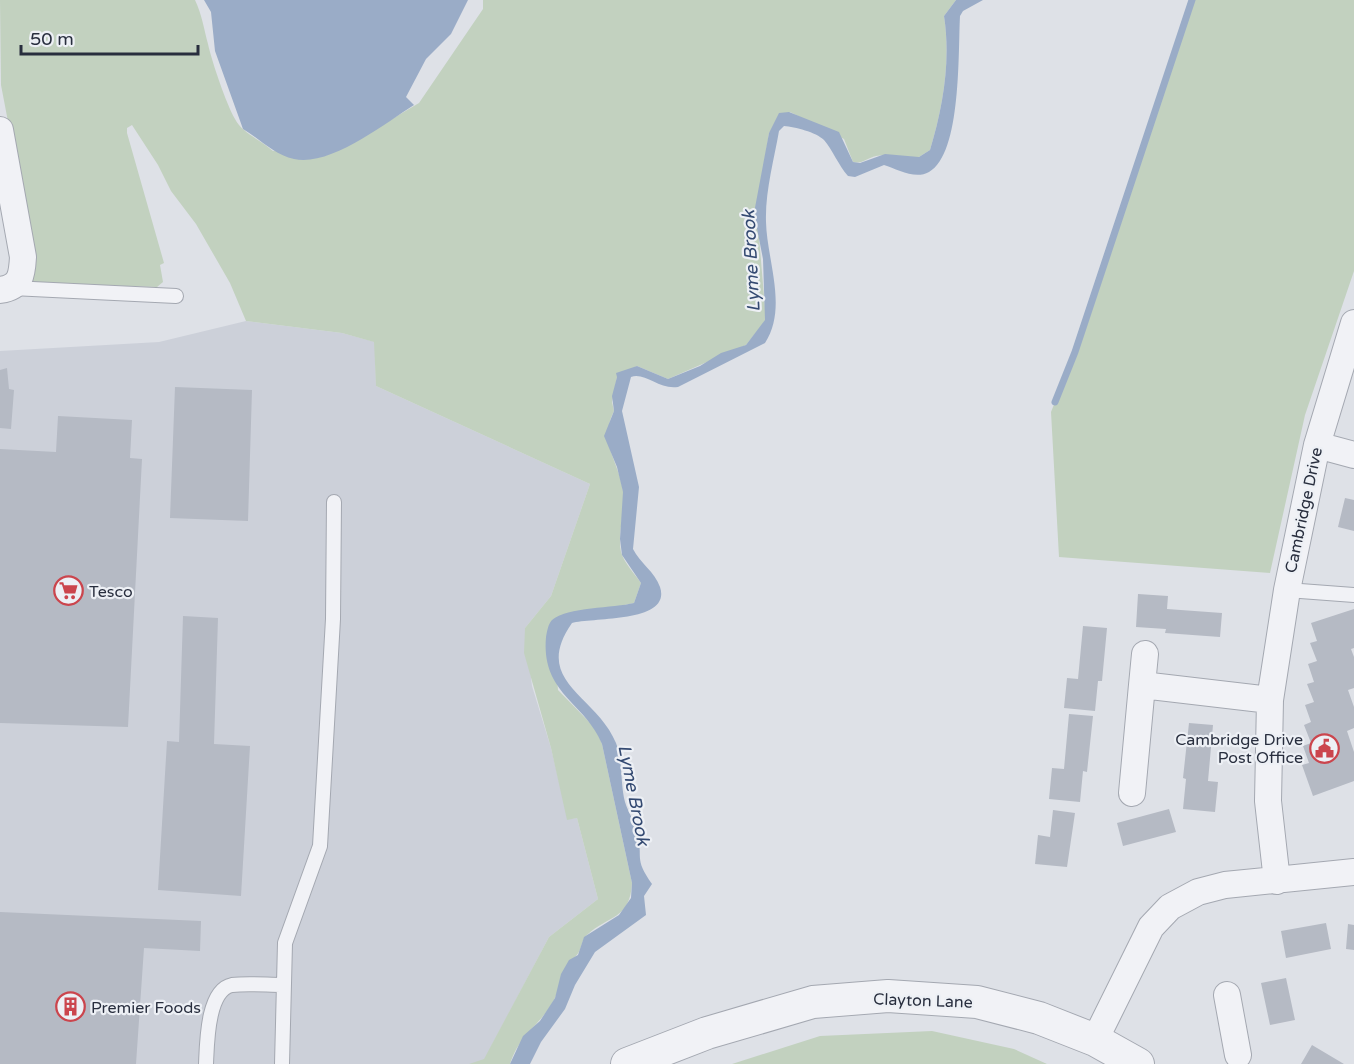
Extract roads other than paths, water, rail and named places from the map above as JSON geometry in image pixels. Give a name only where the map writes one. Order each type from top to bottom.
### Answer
[{"type":"street","points":[[0,130],[23,256],[22,278],[6,289]]},
{"type":"street","name":"Cambridge Drive","points":[[1277,881],[1268,801],[1270,700],[1287,590],[1317,445],[1354,323]]},
{"type":"street","points":[[1317,445],[1354,454]]},
{"type":"street","points":[[1132,793],[1144,654]]},
{"type":"street","points":[[1142,685],[1270,700]]},
{"type":"street","points":[[1095,1040],[1151,927],[1170,907],[1207,890],[1354,872]]},
{"type":"street","points":[[1227,995],[1240,1061]]},
{"type":"street","name":"Clayton Lane","points":[[627,1064],[707,1033],[813,1002],[888,996],[977,1002],[1039,1018],[1095,1040],[1138,1064]]},
{"type":"lane","points":[[6,289],[176,296]]},
{"type":"lane","points":[[282,1064],[285,944],[320,846],[333,619],[334,502]]},
{"type":"lane","points":[[1287,590],[1354,595]]},
{"type":"lane","points":[[206,1064],[212,1011],[220,991],[230,986],[283,985]]},
{"type":"water","points":[[204,0],[468,0],[451,34],[426,59],[406,97],[414,105],[356,142],[324,157],[308,160],[294,159],[280,154],[243,129],[215,51],[211,12]]},
{"type":"water","points":[[956,0],[983,0],[963,11],[960,16],[958,76],[953,124],[940,162],[929,172],[918,175],[884,165],[855,177],[848,176],[824,140],[805,130],[784,126],[779,131],[767,199],[767,237],[776,300],[772,329],[765,343],[678,387],[665,386],[642,377],[631,377],[622,411],[639,487],[633,549],[658,582],[661,599],[654,607],[643,613],[572,623],[561,643],[559,660],[563,674],[571,687],[607,726],[616,743],[620,757],[625,802],[636,828],[641,863],[652,884],[644,896],[646,915],[595,952],[575,985],[565,1009],[541,1042],[530,1064],[510,1064],[523,1036],[540,1021],[555,998],[561,974],[569,960],[578,955],[584,937],[619,915],[631,898],[632,883],[602,744],[585,717],[557,685],[550,672],[546,656],[546,637],[552,620],[579,610],[634,603],[641,583],[622,555],[620,539],[623,492],[617,467],[604,436],[614,411],[612,396],[616,373],[637,366],[668,379],[700,366],[721,353],[746,345],[765,320],[763,259],[754,213],[769,133],[779,113],[789,112],[839,132],[853,162],[860,163],[885,154],[919,157],[930,150],[939,117],[946,67],[944,16]]},
{"type":"waterway","points":[[1055,402],[1075,352],[1192,0]]},
{"type":"place","name":"Tesco","points":[[68,591]]},
{"type":"place","name":"Cambridge Drive Post Office","points":[[1324,748]]},
{"type":"place","name":"Premier Foods","points":[[70,1007]]},
{"type":"water label","name":"Lyme Brook","points":[[751,261]]},
{"type":"water label","name":"Lyme Brook","points":[[634,795]]}]
